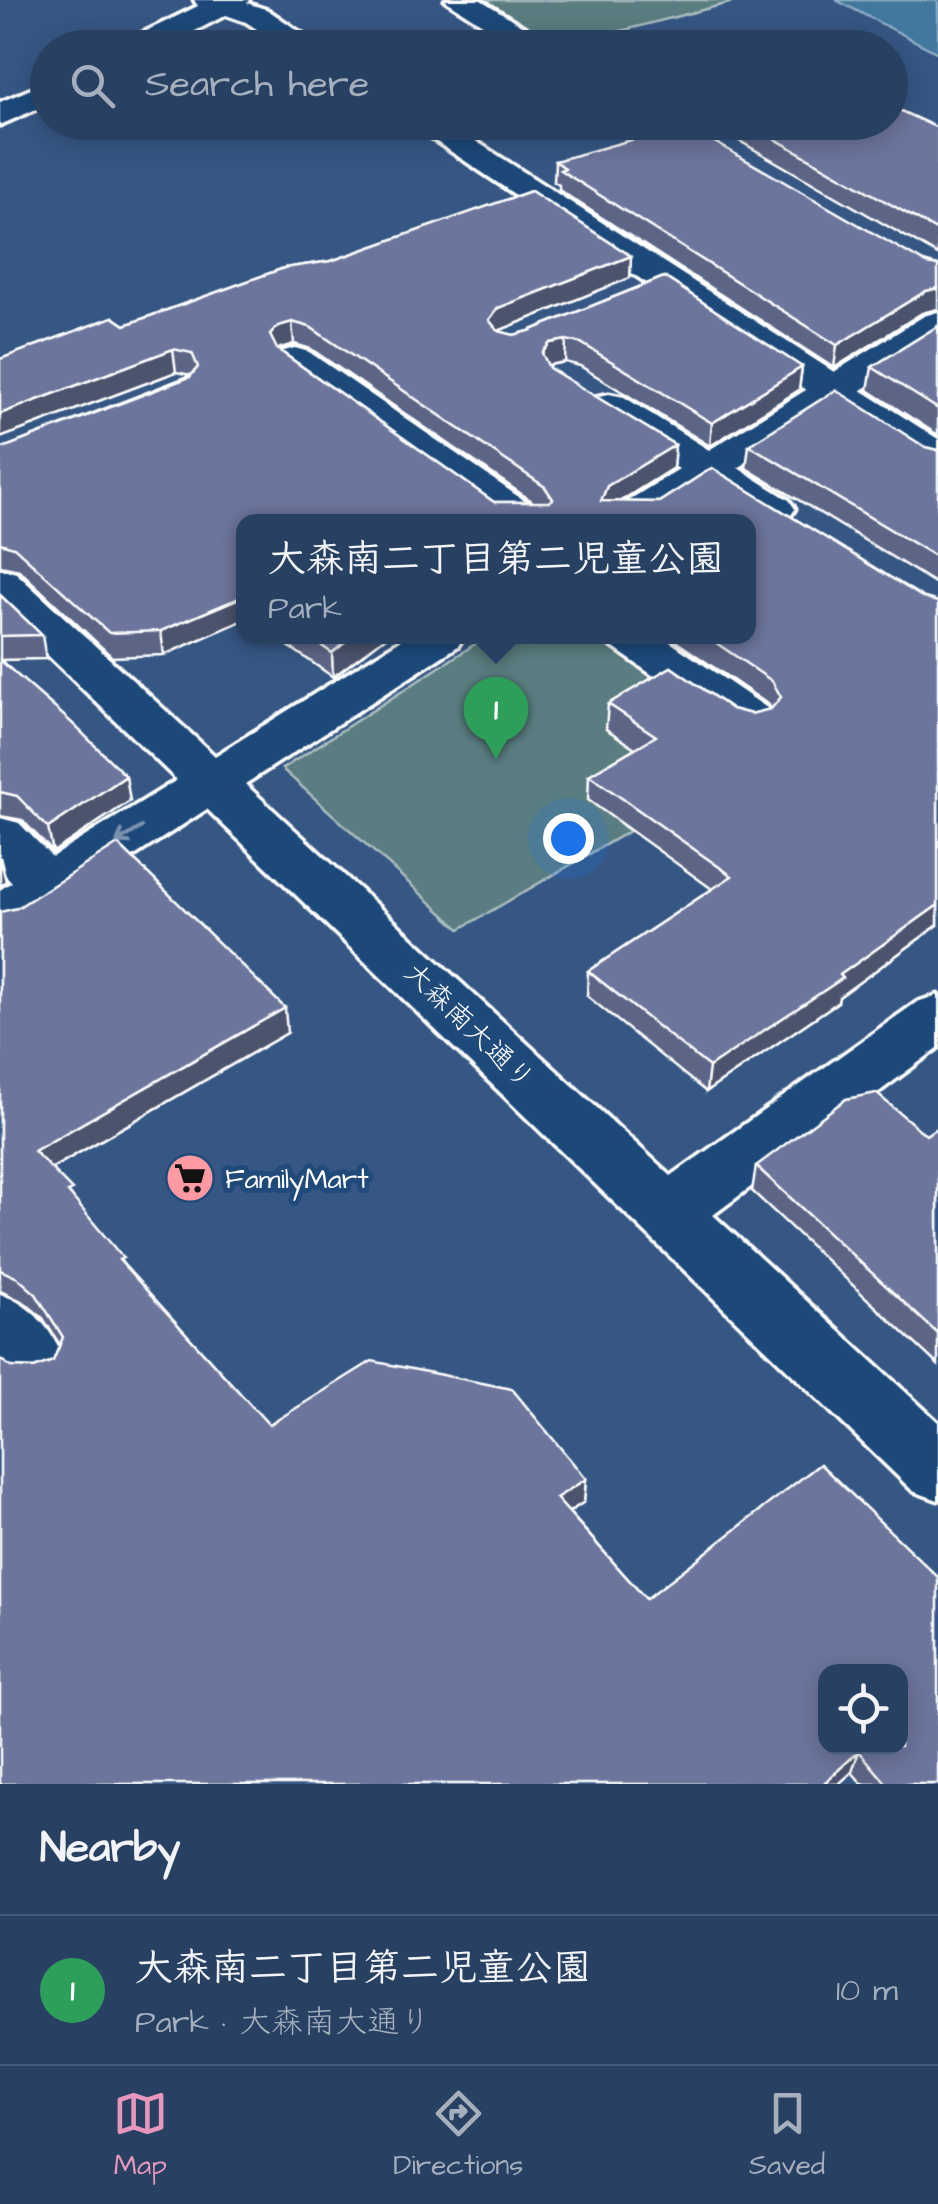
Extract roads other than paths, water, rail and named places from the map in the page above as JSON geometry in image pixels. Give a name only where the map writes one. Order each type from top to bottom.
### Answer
[{"type":"street","points":[[460,0],[512,30]]},
{"type":"street","points":[[170,30],[223,2],[279,30]]},
{"type":"street","points":[[0,88],[30,93]]},
{"type":"street","points":[[0,115],[30,100]]},
{"type":"street","points":[[449,140],[533,195],[649,288],[833,390],[938,458]]},
{"type":"street","points":[[498,208],[533,195]]},
{"type":"street","points":[[636,514],[938,324]]},
{"type":"street","points":[[295,360],[515,514]]},
{"type":"street","points":[[581,388],[806,529]]},
{"type":"street","name":"大森南大通り","points":[[0,584],[938,1468]]},
{"type":"street","points":[[0,916],[428,644]]},
{"type":"street","points":[[640,644],[749,720]]},
{"type":"street","points":[[0,836],[48,886]]},
{"type":"street","points":[[668,1213],[938,1017]]},
{"type":"water","points":[[836,0],[938,0],[938,53],[908,37],[908,30],[894,30]]},
{"type":"place","name":"大森南二丁目第二児童公園","points":[[496,759]]},
{"type":"place","name":"FamilyMart","points":[[190,1178]]}]
